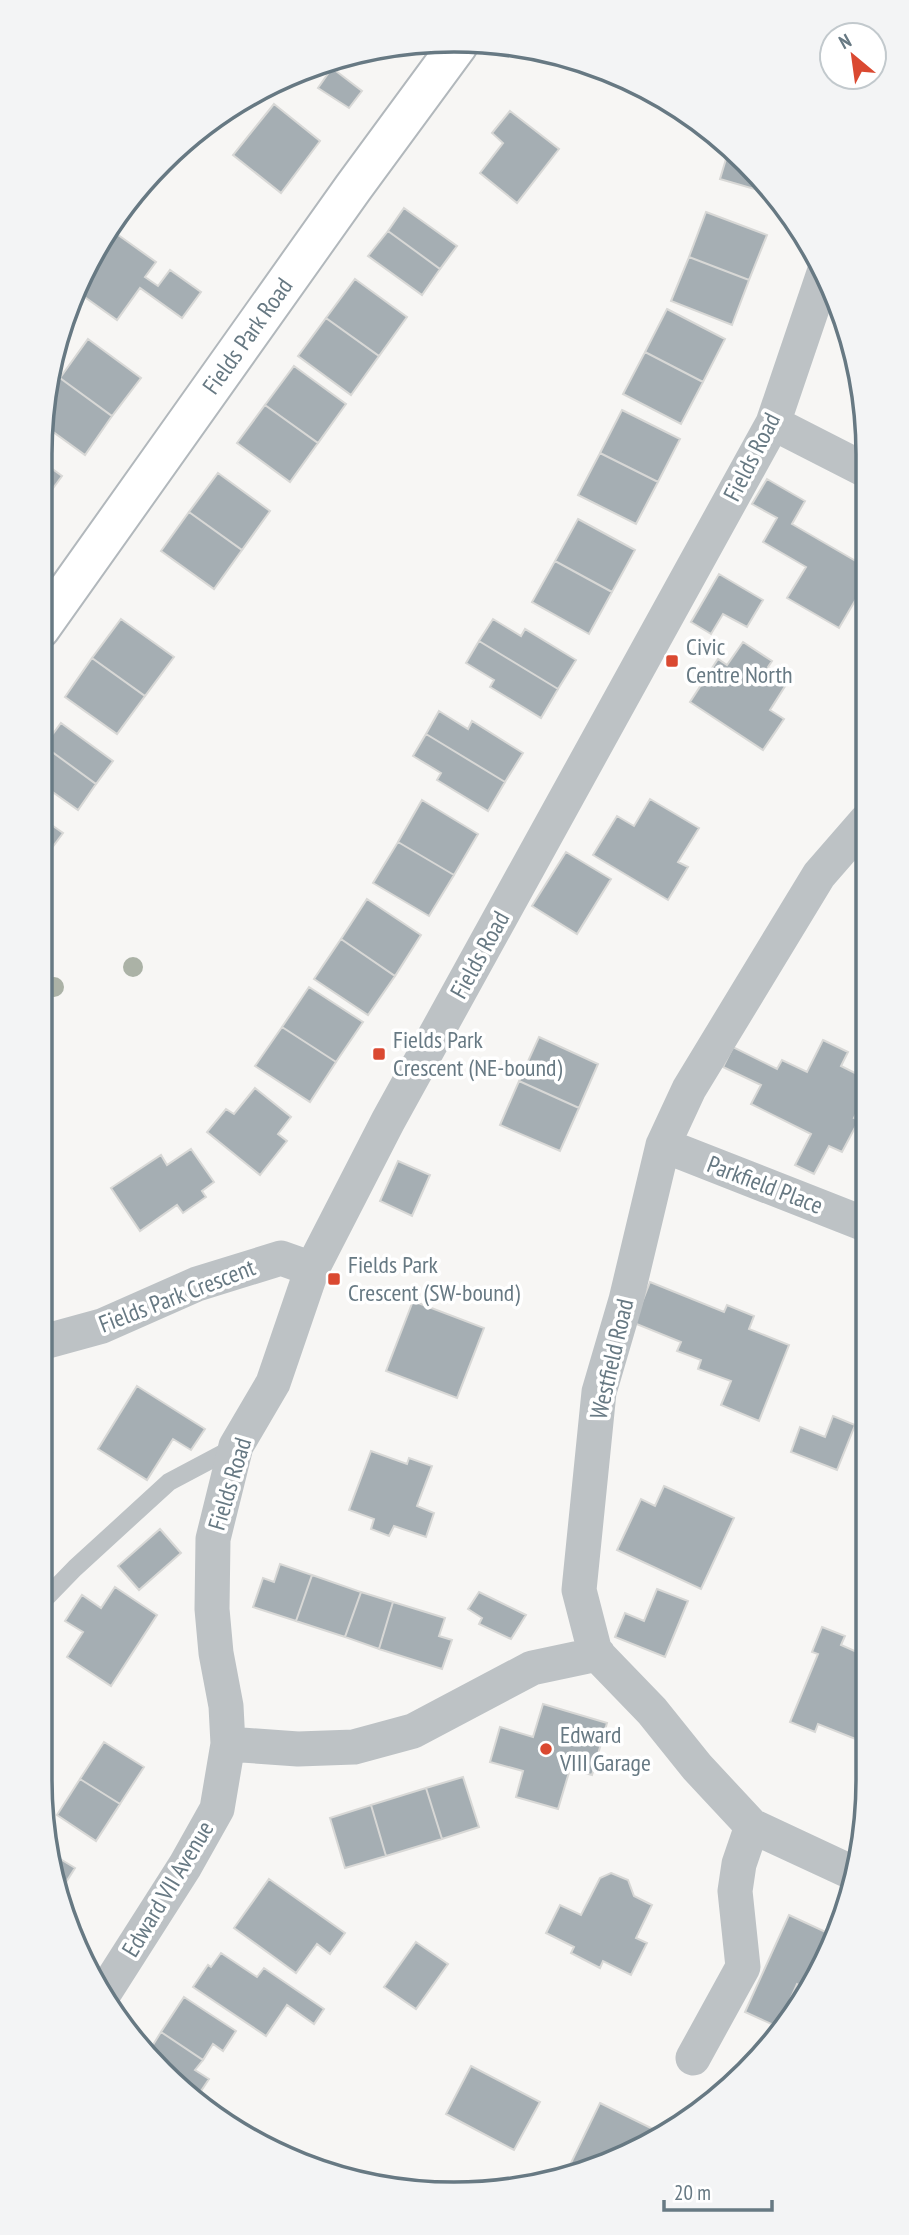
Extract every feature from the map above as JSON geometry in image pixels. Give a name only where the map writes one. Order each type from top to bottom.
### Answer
[{"type":"main road","name":"Fields Park Road","points":[[52,612],[453,52]]},
{"type":"street","name":"Fields Road","points":[[228,1744],[226,1706],[216,1653],[212,1609],[213,1539],[236,1446],[273,1383],[312,1269],[388,1121],[773,422],[820,287]]},
{"type":"street","points":[[773,422],[856,465]]},
{"type":"street","name":"Westfield Road","points":[[846,1870],[752,1826],[697,1767],[652,1711],[595,1652],[579,1590],[599,1392],[626,1300],[663,1145],[689,1089],[819,876],[856,833]]},
{"type":"street","name":"Parkfield Place","points":[[663,1145],[856,1221]]},
{"type":"street","name":"Fields Park Crescent","points":[[52,1340],[102,1326],[197,1284],[281,1258],[312,1269]]},
{"type":"street","points":[[228,1744],[298,1749],[354,1747],[413,1731],[532,1668],[598,1654]]},
{"type":"street","name":"Edward VII Avenue","points":[[109,1986],[185,1866],[217,1809],[228,1744]]},
{"type":"street","points":[[693,2058],[743,1967],[735,1891],[739,1864],[752,1826]]},
{"type":"lane","points":[[52,1592],[169,1482],[236,1446]]},
{"type":"building","points":[[335,71],[362,91],[349,108],[318,88],[329,73]]},
{"type":"building","points":[[274,104],[320,141],[281,193],[233,155]]},
{"type":"building","points":[[510,111],[559,149],[517,203],[480,173],[503,143],[492,133]]},
{"type":"building","points":[[726,158],[758,190],[720,179]]},
{"type":"building","points":[[404,208],[457,246],[440,269],[388,231]]},
{"type":"building","points":[[706,212],[767,235],[749,280],[689,257]]},
{"type":"building","points":[[388,231],[440,269],[422,295],[368,256]]},
{"type":"building","points":[[118,235],[156,262],[145,277],[158,286],[170,270],[201,292],[182,318],[140,288],[117,320],[85,297]]},
{"type":"building","points":[[689,257],[749,280],[732,325],[671,301]]},
{"type":"building","points":[[355,279],[407,317],[379,356],[326,318]]},
{"type":"building","points":[[667,309],[725,339],[703,382],[645,352]]},
{"type":"building","points":[[326,318],[379,356],[351,395],[298,356]]},
{"type":"building","points":[[88,339],[141,378],[112,416],[60,378]]},
{"type":"building","points":[[645,352],[703,382],[681,424],[623,394]]},
{"type":"building","points":[[294,366],[346,404],[318,443],[265,405]]},
{"type":"building","points":[[60,379],[112,416],[85,455],[53,432]]},
{"type":"building","points":[[265,405],[318,443],[290,482],[237,443]]},
{"type":"building","points":[[622,410],[680,439],[658,482],[600,453]]},
{"type":"building","points":[[600,453],[658,482],[636,524],[578,495]]},
{"type":"building","points":[[52,469],[62,476],[52,490]]},
{"type":"building","points":[[218,473],[270,511],[242,550],[189,512]]},
{"type":"building","points":[[767,479],[805,501],[792,524],[856,561],[856,599],[839,628],[787,598],[806,567],[763,542],[777,518],[752,504]]},
{"type":"building","points":[[189,512],[242,550],[214,589],[161,551]]},
{"type":"building","points":[[578,519],[635,550],[612,592],[555,561]]},
{"type":"building","points":[[555,561],[612,592],[589,634],[532,602]]},
{"type":"building","points":[[719,574],[763,600],[747,627],[723,614],[711,634],[691,622]]},
{"type":"building","points":[[121,619],[174,657],[145,696],[92,658]]},
{"type":"building","points":[[493,619],[521,636],[525,629],[576,660],[558,689],[479,641]]},
{"type":"building","points":[[479,641],[558,689],[541,718],[490,687],[494,680],[466,663]]},
{"type":"building","points":[[743,642],[772,661],[768,667],[789,680],[770,710],[784,719],[763,750],[690,702],[718,659],[727,665]]},
{"type":"building","points":[[92,658],[145,696],[117,734],[65,697]]},
{"type":"building","points":[[439,711],[468,729],[472,721],[523,753],[505,782],[426,734]]},
{"type":"building","points":[[61,723],[113,761],[96,784],[52,752],[52,735]]},
{"type":"building","points":[[426,734],[505,782],[488,811],[437,780],[441,773],[413,756]]},
{"type":"building","points":[[52,752],[96,784],[78,810],[52,792]]},
{"type":"building","points":[[650,799],[699,828],[678,862],[688,867],[668,900],[593,855],[617,816],[634,826]]},
{"type":"building","points":[[422,800],[478,834],[454,875],[398,842]]},
{"type":"building","points":[[52,825],[63,833],[52,848]]},
{"type":"building","points":[[398,842],[454,875],[429,916],[373,883]]},
{"type":"building","points":[[566,852],[611,879],[577,934],[532,906]]},
{"type":"building","points":[[367,899],[421,935],[395,976],[341,939]]},
{"type":"building","points":[[341,939],[395,976],[368,1015],[314,979]]},
{"type":"building","points":[[309,987],[363,1022],[336,1062],[282,1027]]},
{"type":"building","points":[[282,1027],[336,1062],[310,1102],[255,1066]]},
{"type":"building","points":[[539,1037],[598,1064],[579,1108],[519,1081]]},
{"type":"building","points":[[823,1040],[848,1052],[841,1066],[856,1074],[856,1126],[842,1152],[829,1146],[814,1174],[795,1165],[811,1134],[751,1104],[761,1085],[723,1067],[733,1047],[777,1069],[782,1060],[807,1072]]},
{"type":"building","points":[[519,1081],[579,1108],[560,1151],[500,1125]]},
{"type":"building","points":[[255,1088],[291,1117],[278,1134],[287,1141],[260,1175],[207,1132],[226,1109],[234,1114]]},
{"type":"building","points":[[191,1149],[214,1182],[202,1191],[206,1197],[183,1213],[177,1205],[140,1231],[111,1188],[161,1155],[167,1165]]},
{"type":"building","points":[[398,1161],[430,1175],[412,1216],[380,1201]]},
{"type":"building","points":[[650,1282],[724,1312],[727,1305],[754,1316],[749,1329],[789,1345],[759,1421],[721,1405],[731,1381],[698,1369],[701,1360],[677,1351],[681,1342],[634,1323]]},
{"type":"building","points":[[413,1301],[484,1328],[457,1398],[386,1371]]},
{"type":"building","points":[[137,1386],[205,1429],[191,1450],[173,1439],[147,1480],[98,1449]]},
{"type":"building","points":[[833,1416],[855,1425],[837,1470],[791,1452],[800,1427],[825,1437]]},
{"type":"building","points":[[371,1451],[407,1464],[409,1458],[432,1466],[417,1506],[434,1513],[426,1537],[394,1526],[389,1536],[371,1529],[374,1519],[349,1510]]},
{"type":"building","points":[[664,1486],[734,1518],[701,1589],[617,1550],[641,1499],[655,1506]]},
{"type":"building","points":[[160,1529],[181,1553],[139,1590],[118,1566]]},
{"type":"building","points":[[280,1564],[312,1575],[296,1621],[253,1607],[263,1578],[274,1582]]},
{"type":"building","points":[[312,1575],[361,1592],[345,1637],[296,1621]]},
{"type":"building","points":[[115,1587],[157,1615],[111,1686],[67,1657],[83,1632],[65,1621],[82,1595],[101,1608]]},
{"type":"building","points":[[657,1589],[688,1601],[665,1657],[615,1637],[625,1613],[644,1621]]},
{"type":"building","points":[[361,1592],[393,1602],[379,1649],[345,1637]]},
{"type":"building","points":[[479,1592],[526,1615],[511,1639],[479,1624],[482,1618],[468,1609]]},
{"type":"building","points":[[393,1602],[445,1618],[439,1636],[452,1640],[442,1669],[379,1649]]},
{"type":"building","points":[[822,1627],[845,1636],[841,1645],[856,1652],[856,1739],[818,1724],[815,1732],[790,1722],[818,1654],[812,1652]]},
{"type":"building","name":"Edward VIII Garage","points":[[543,1704],[607,1723],[592,1775],[570,1769],[558,1809],[516,1797],[523,1771],[490,1762],[500,1727],[533,1737]]},
{"type":"building","points":[[104,1742],[144,1767],[120,1804],[80,1779]]},
{"type":"building","points":[[463,1777],[479,1827],[442,1839],[426,1788]]},
{"type":"building","points":[[80,1779],[120,1804],[96,1841],[57,1815]]},
{"type":"building","points":[[426,1788],[442,1839],[386,1856],[371,1805]]},
{"type":"building","points":[[371,1805],[386,1856],[345,1868],[330,1818]]},
{"type":"building","points":[[60,1859],[75,1868],[66,1883]]},
{"type":"building","points":[[611,1873],[628,1880],[634,1896],[652,1905],[636,1938],[647,1943],[631,1975],[603,1961],[600,1968],[571,1953],[574,1947],[546,1933],[560,1905],[581,1915],[600,1878]]},
{"type":"building","points":[[269,1879],[345,1933],[330,1954],[317,1944],[296,1973],[234,1928]]},
{"type":"building","points":[[789,1915],[827,1932],[803,1982],[801,1986],[797,1984],[787,2007],[773,2025],[745,2012]]},
{"type":"building","points":[[416,1942],[448,1964],[416,2009],[384,1987]]},
{"type":"building","points":[[221,1953],[257,1977],[264,1968],[324,2009],[314,2024],[287,2005],[266,2036],[193,1987],[208,1965],[211,1967]]},
{"type":"building","points":[[184,1997],[236,2031],[223,2051],[213,2044],[203,2060],[161,2032]]},
{"type":"building","points":[[161,2032],[203,2060],[195,2070],[209,2079],[200,2092],[189,2083],[152,2046]]},
{"type":"building","points":[[471,2066],[540,2102],[514,2150],[446,2114]]},
{"type":"building","points":[[600,2103],[654,2130],[608,2152],[570,2165]]},
{"type":"place","name":"Civic Centre North","points":[[672,661]]},
{"type":"place","name":"Fields Park Crescent (NE-bound)","points":[[379,1054]]},
{"type":"place","name":"Fields Park Crescent (SW-bound)","points":[[334,1279]]},
{"type":"place","name":"Edward VIII Garage","points":[[546,1749]]}]
